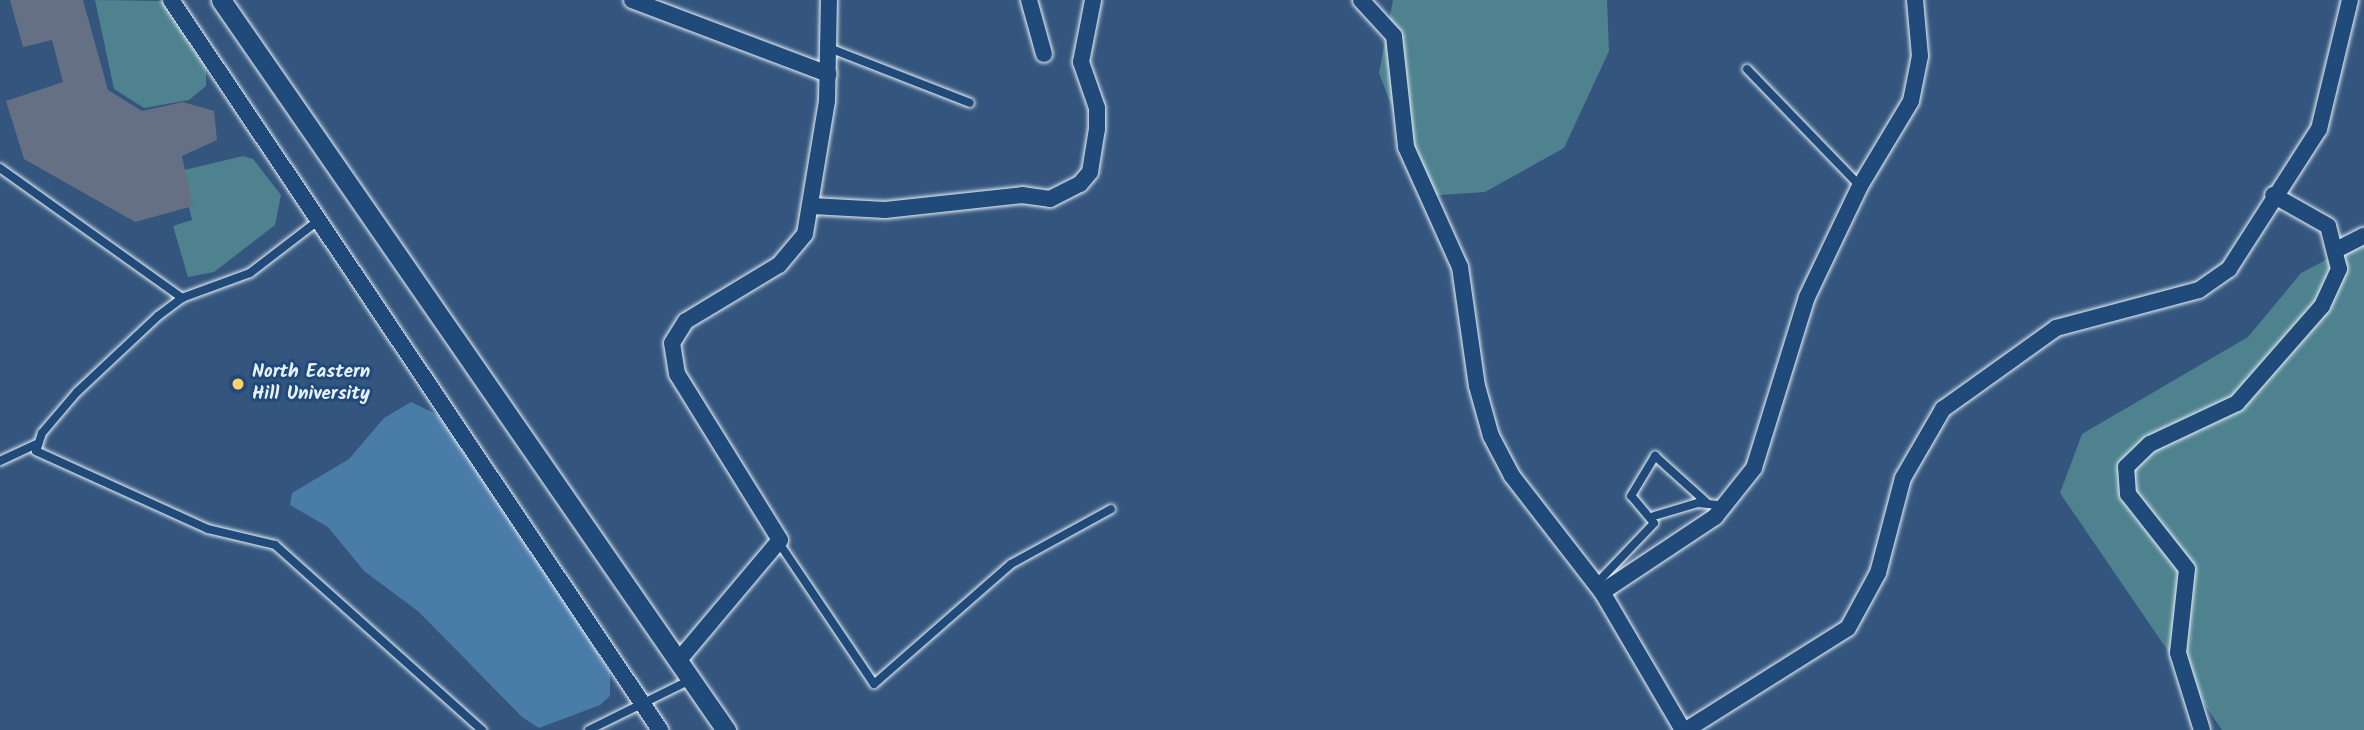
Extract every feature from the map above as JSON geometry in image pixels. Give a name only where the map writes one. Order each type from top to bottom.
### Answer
[{"type":"street","points":[[171,0],[660,730]]},
{"type":"street","points":[[221,0],[726,730]]},
{"type":"street","points":[[632,0],[828,74]]},
{"type":"street","points":[[678,661],[779,544],[677,374],[672,343],[686,321],[788,257],[805,234],[812,206],[828,74],[829,0]]},
{"type":"street","points":[[1029,0],[1044,54]]},
{"type":"street","points":[[812,206],[874,211],[1022,195],[1049,199],[1080,184],[1090,172],[1097,129],[1081,62],[1093,0]]},
{"type":"street","points":[[1361,0],[1394,36],[1406,147],[1460,267],[1477,386],[1491,436],[1512,476],[1599,588],[1685,730],[1848,628],[1878,573],[1903,478],[1943,409],[2056,328],[2216,282],[2322,123],[2350,0]]},
{"type":"street","points":[[1599,588],[1677,546],[1725,506],[1763,447],[1785,356],[1860,186],[1911,101],[1920,56],[1915,0]]},
{"type":"street","points":[[2202,730],[2178,653],[2186,569],[2128,494],[2126,467],[2150,444],[2223,412],[2255,388],[2322,306],[2339,269],[2338,249],[2320,218],[2273,195]]},
{"type":"street","points":[[2338,249],[2364,236]]},
{"type":"lane","points":[[829,48],[970,103]]},
{"type":"lane","points":[[1747,69],[1860,186]]},
{"type":"lane","points":[[0,168],[182,298]]},
{"type":"lane","points":[[0,461],[36,444],[104,365],[182,298],[250,273],[319,220]]},
{"type":"lane","points":[[36,444],[51,462],[208,529],[275,545],[482,730]]},
{"type":"lane","points":[[1654,516],[1631,496],[1657,455],[1706,502]]},
{"type":"lane","points":[[1599,588],[1654,516],[1706,502],[1725,506]]},
{"type":"lane","points":[[779,544],[874,684],[1011,564],[1111,509]]},
{"type":"lane","points":[[589,730],[691,680]]},
{"type":"green space","points":[[95,0],[162,1],[206,63],[206,86],[189,100],[144,108],[114,89]]},
{"type":"green space","points":[[1393,0],[1607,0],[1609,51],[1564,148],[1485,192],[1426,196],[1379,73]]},
{"type":"green space","points":[[243,156],[253,159],[281,195],[275,225],[214,272],[188,277],[173,226],[192,220],[180,171]]},
{"type":"green space","points":[[2364,240],[2364,730],[2222,730],[2060,493],[2082,434],[2248,337],[2301,273]]},
{"type":"water","points":[[411,402],[438,415],[541,562],[610,672],[610,696],[600,705],[539,728],[522,717],[419,612],[364,571],[328,527],[290,505],[292,493],[349,459],[384,418]]},
{"type":"building","points":[[10,0],[83,0],[108,90],[142,111],[183,102],[214,111],[217,140],[182,156],[193,206],[135,222],[24,159],[6,101],[63,82],[52,40],[23,47]]},
{"type":"place","name":"North Eastern Hill University","points":[[238,384]]}]
